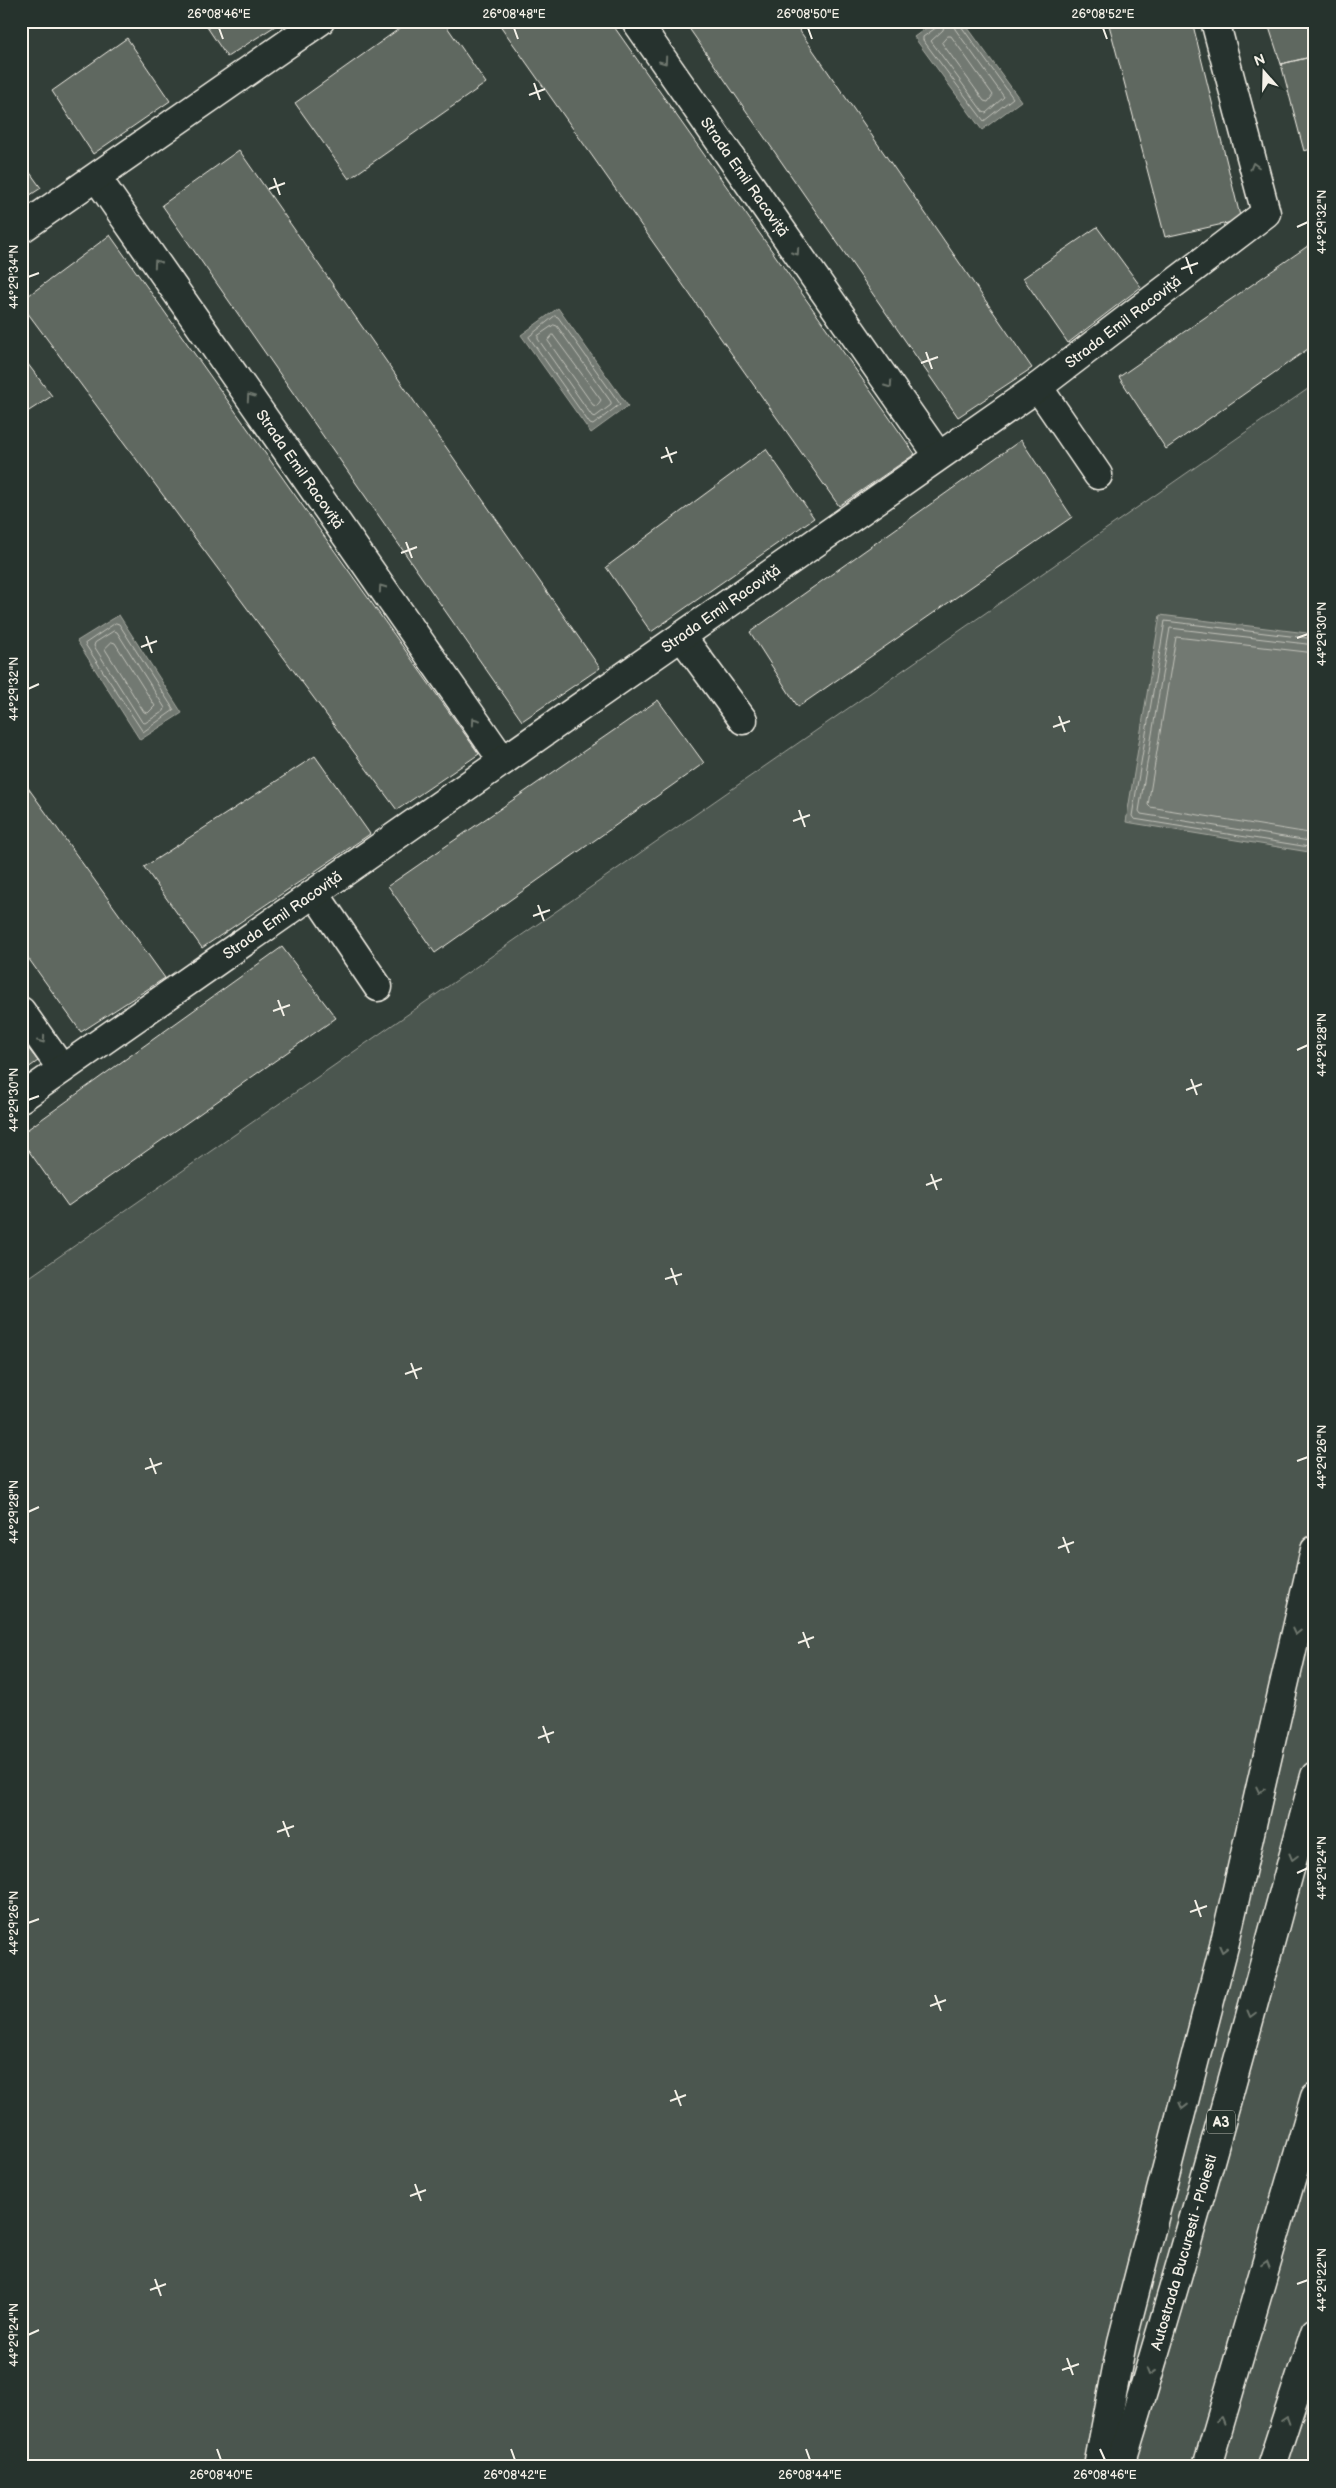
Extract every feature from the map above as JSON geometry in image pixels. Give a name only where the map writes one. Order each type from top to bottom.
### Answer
[{"type":"main road","name":"Strada Emil Racoviță","points":[[636,21],[938,455]]},
{"type":"main road","name":"Strada Emil Racoviță","points":[[21,1098],[682,637],[938,455],[1038,387],[1266,213],[1215,21]]},
{"type":"main road","points":[[21,229],[319,22]]},
{"type":"main road","name":"Strada Emil Racoviță","points":[[97,178],[503,761]]},
{"type":"main road","points":[[1038,387],[1098,475]]},
{"type":"main road","points":[[682,637],[743,720]]},
{"type":"main road","points":[[315,894],[378,987]]},
{"type":"main road","points":[[21,1011],[62,1070]]},
{"type":"main road","points":[[1098,2467],[1122,2342],[1224,1946],[1315,1550]]},
{"type":"main road","name":"Autostrada Bucuresti - Ploiesti","points":[[1120,2467],[1166,2317],[1231,2087],[1315,1776]]},
{"type":"main road","points":[[1207,2467],[1315,2097]]},
{"type":"main road","points":[[1271,2467],[1315,2332]]},
{"type":"shaded area","points":[[1315,384],[1315,2467],[21,2467],[21,1283]]},
{"type":"water","points":[[936,21],[963,21],[1021,101],[982,130],[914,37]]},
{"type":"water","points":[[558,308],[628,406],[591,433],[521,335]]},
{"type":"water","points":[[119,615],[182,713],[140,740],[77,641]]},
{"type":"water","points":[[1160,615],[1315,634],[1315,853],[1126,822]]},
{"type":"building","points":[[203,21],[283,21],[227,57]]},
{"type":"building","points":[[410,21],[443,21],[486,83],[349,179],[295,103]]},
{"type":"building","points":[[497,21],[610,21],[915,454],[839,506]]},
{"type":"building","points":[[684,21],[793,21],[1032,368],[958,417]]},
{"type":"building","points":[[1108,21],[1192,21],[1241,220],[1165,237]]},
{"type":"building","points":[[1267,21],[1315,21],[1315,56],[1281,64]]},
{"type":"building","points":[[127,38],[170,101],[93,154],[52,91]]},
{"type":"building","points":[[1315,56],[1315,148],[1304,151],[1281,64]]},
{"type":"building","points":[[239,150],[600,668],[522,721],[162,205]]},
{"type":"building","points":[[21,160],[41,188],[21,201]]},
{"type":"building","points":[[1097,227],[1141,287],[1068,343],[1023,278]]},
{"type":"building","points":[[110,235],[479,754],[397,810],[21,304],[21,301]]},
{"type":"building","points":[[1315,241],[1315,344],[1166,449],[1119,377]]},
{"type":"building","points":[[21,355],[52,396],[21,416]]},
{"type":"building","points":[[1021,440],[1072,517],[798,707],[750,632]]},
{"type":"building","points":[[766,449],[814,518],[651,632],[606,567]]},
{"type":"building","points":[[658,700],[704,763],[435,953],[388,886]]},
{"type":"building","points":[[315,756],[370,834],[202,948],[144,867]]},
{"type":"building","points":[[21,778],[165,978],[81,1032],[21,948]]},
{"type":"building","points":[[282,947],[336,1018],[68,1206],[21,1140],[21,1134]]},
{"type":"building","points":[[21,1039],[38,1061],[21,1073]]}]
